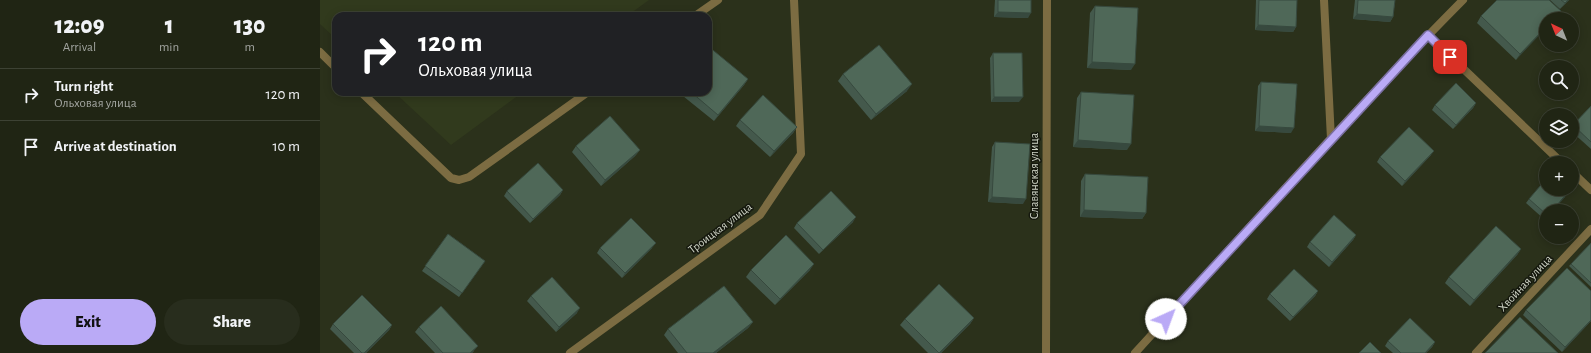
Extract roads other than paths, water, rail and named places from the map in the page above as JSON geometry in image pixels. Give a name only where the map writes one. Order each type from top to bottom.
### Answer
[{"type":"street","points":[[701,12],[718,0]]},
{"type":"street","name":"Троицкая улица","points":[[570,353],[760,215],[801,154],[794,0]]},
{"type":"street","name":"Славянская улица","points":[[1046,353],[1047,0]]},
{"type":"street","points":[[1324,0],[1331,139]]},
{"type":"street","points":[[1135,353],[1331,139],[1428,35],[1463,0]]},
{"type":"street","points":[[1428,35],[1555,156]]},
{"type":"street","points":[[320,52],[332,64]]},
{"type":"street","points":[[365,96],[451,178],[459,180],[469,177],[582,96]]},
{"type":"street","points":[[1579,179],[1591,190]]},
{"type":"street","name":"Хвойная улица","points":[[1476,353],[1591,229]]}]
